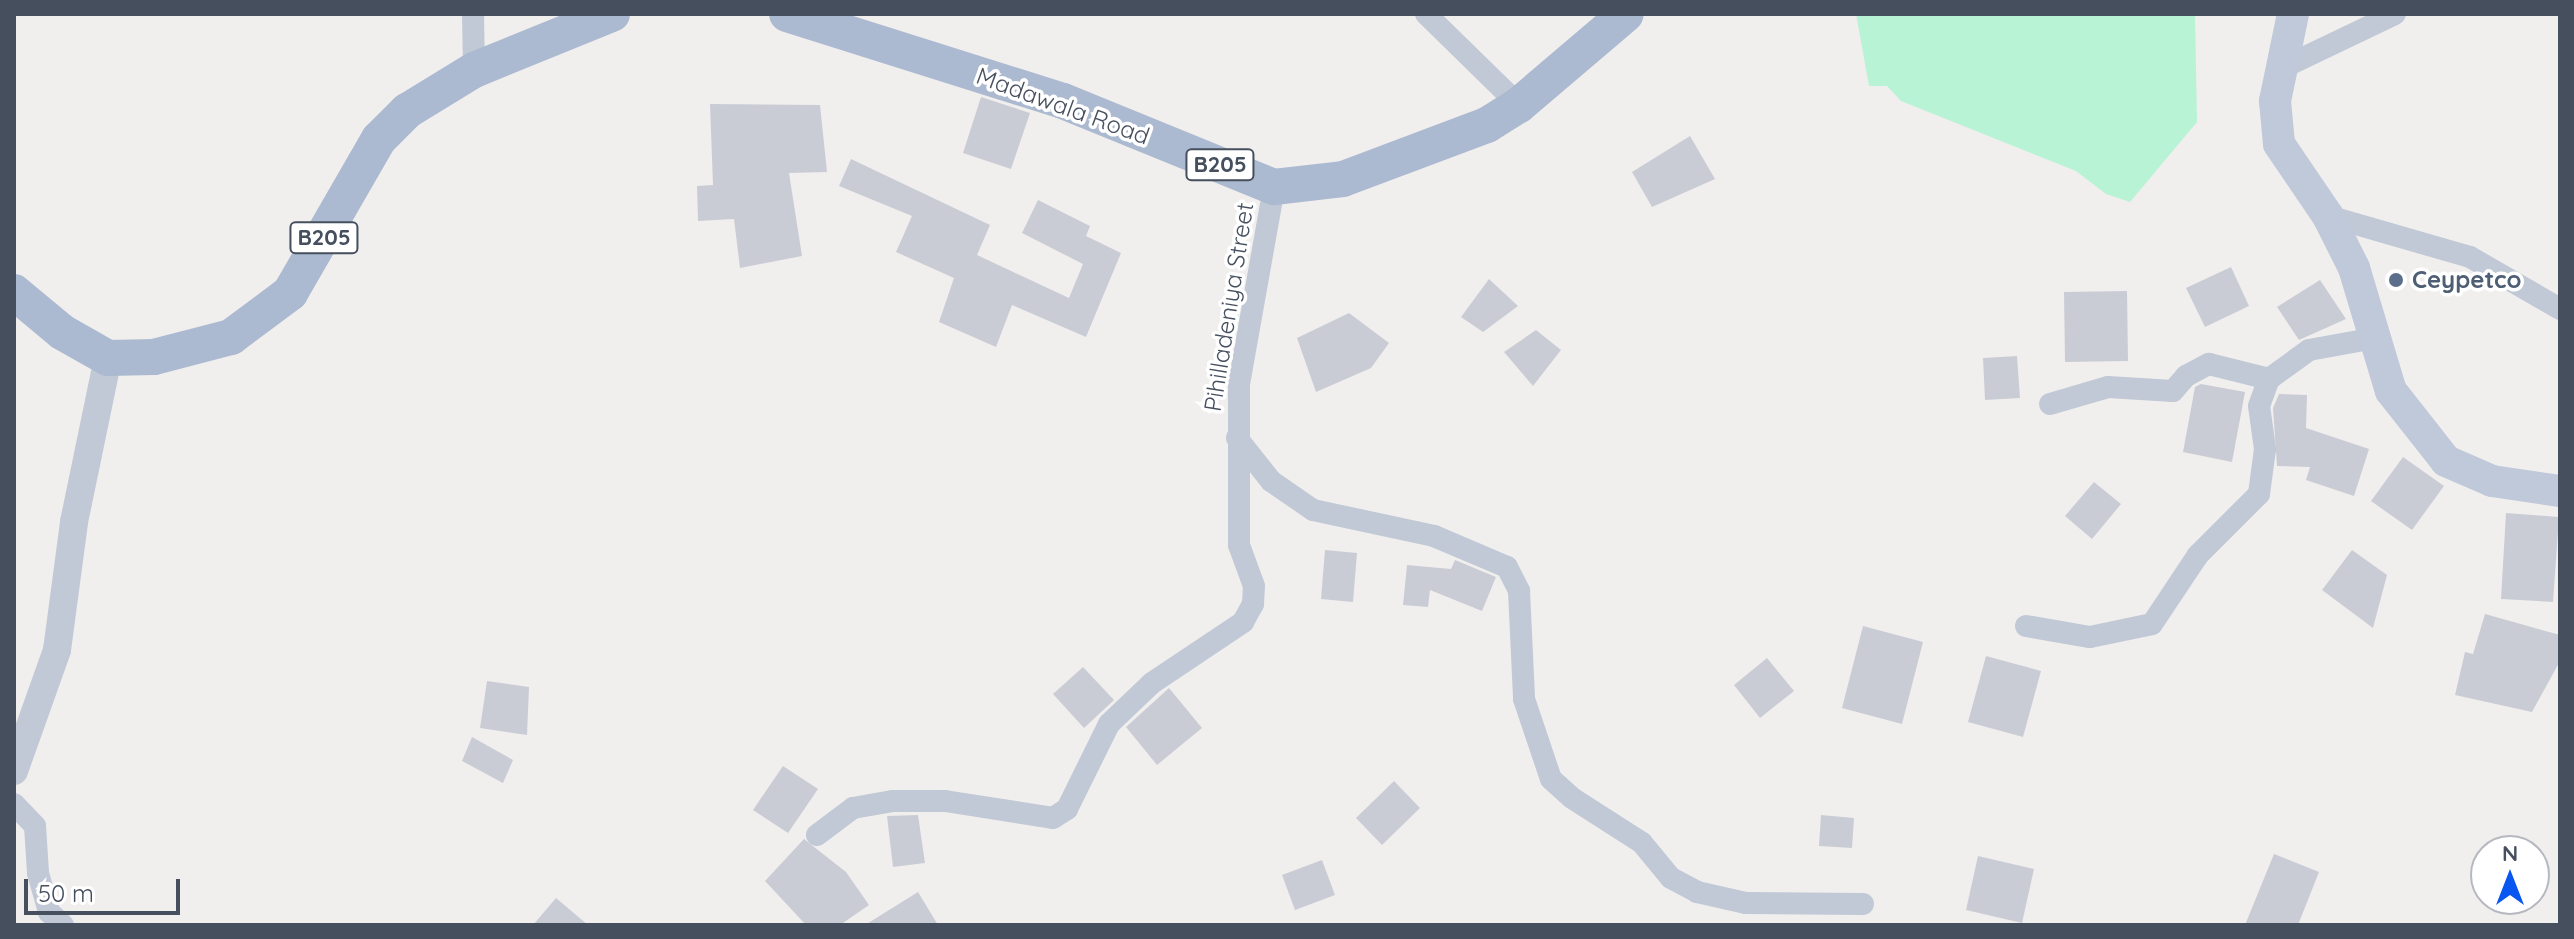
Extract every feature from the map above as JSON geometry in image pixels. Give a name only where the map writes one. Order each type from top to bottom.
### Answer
[{"type":"main road","name":"B205","points":[[108,358],[154,357],[231,337],[290,293],[379,139],[407,111],[474,70],[612,14]]},
{"type":"main road","name":"Madawala Road","points":[[787,14],[840,22],[1063,101],[1274,187],[1343,179],[1412,156],[1519,105],[1626,14]]},
{"type":"main road","points":[[2293,14],[2275,101],[2279,144],[2328,216],[2354,268],[2391,391],[2446,461],[2492,481],[2560,491]]},
{"type":"main road","points":[[14,292],[62,332],[108,358]]},
{"type":"street","points":[[473,14],[474,70]]},
{"type":"street","points":[[1426,14],[1519,105]]},
{"type":"street","points":[[2282,68],[2395,14]]},
{"type":"street","name":"Pihilladeniya Street","points":[[817,835],[853,808],[893,801],[945,801],[1053,818],[1067,809],[1109,724],[1152,683],[1243,622],[1253,604],[1254,586],[1239,545],[1239,384],[1274,187]]},
{"type":"street","points":[[2328,216],[2470,257],[2560,309]]},
{"type":"street","points":[[2026,626],[2090,637],[2152,624],[2198,555],[2259,494],[2265,449],[2259,406],[2269,379],[2309,350],[2375,338]]},
{"type":"street","points":[[14,771],[57,650],[74,522],[108,358]]},
{"type":"street","points":[[2050,404],[2108,387],[2173,391],[2186,376],[2209,364],[2269,379]]},
{"type":"street","points":[[1237,438],[1271,481],[1313,510],[1434,536],[1507,567],[1519,591],[1524,699],[1551,779],[1572,798],[1642,843],[1671,878],[1697,892],[1746,903],[1863,904]]},
{"type":"street","points":[[14,804],[35,826],[38,873],[49,912],[63,925]]},
{"type":"green space","points":[[1856,14],[2195,14],[2197,122],[2130,202],[2106,194],[2076,171],[1901,101],[1887,86],[1869,86]]},
{"type":"building","points":[[981,97],[1030,113],[1011,169],[963,153]]},
{"type":"building","points":[[710,104],[820,105],[827,172],[789,173],[802,256],[740,268],[734,219],[698,221],[697,186],[713,185]]},
{"type":"building","points":[[1690,136],[1715,179],[1652,207],[1632,172]]},
{"type":"building","points":[[851,159],[990,225],[977,255],[1069,298],[1083,264],[1022,233],[1038,200],[1090,226],[1086,236],[1121,253],[1086,337],[1012,305],[996,347],[939,322],[954,278],[896,252],[912,216],[839,186]]},
{"type":"building","points":[[2231,267],[2249,306],[2205,327],[2186,288]]},
{"type":"building","points":[[1489,279],[1518,306],[1483,332],[1461,317]]},
{"type":"building","points":[[2320,280],[2346,319],[2299,340],[2277,307]]},
{"type":"building","points":[[2127,291],[2128,361],[2065,362],[2064,292]]},
{"type":"building","points":[[1349,313],[1389,343],[1371,368],[1316,392],[1297,338]]},
{"type":"building","points":[[1536,330],[1561,350],[1533,386],[1504,352]]},
{"type":"building","points":[[2017,356],[2020,398],[1985,400],[1983,358]]},
{"type":"building","points":[[2201,384],[2245,392],[2232,462],[2183,452],[2195,387]]},
{"type":"building","points":[[2279,394],[2307,395],[2306,428],[2369,449],[2354,496],[2306,480],[2310,467],[2277,466],[2273,408]]},
{"type":"building","points":[[2403,457],[2444,486],[2412,530],[2371,501]]},
{"type":"building","points":[[2094,482],[2121,504],[2092,539],[2065,516]]},
{"type":"building","points":[[2506,513],[2559,517],[2553,602],[2501,599]]},
{"type":"building","points":[[1325,550],[1357,553],[1353,602],[1321,599]]},
{"type":"building","points":[[2352,550],[2387,575],[2373,628],[2322,590]]},
{"type":"building","points":[[1455,560],[1496,577],[1482,611],[1430,590],[1428,607],[1403,605],[1407,565],[1451,569]]},
{"type":"building","points":[[2485,614],[2560,635],[2560,661],[2532,712],[2455,695],[2465,652],[2473,654]]},
{"type":"building","points":[[1863,626],[1923,642],[1902,724],[1842,708]]},
{"type":"building","points":[[1986,656],[2041,671],[2023,737],[1968,722]]},
{"type":"building","points":[[1767,658],[1794,691],[1760,718],[1734,685]]},
{"type":"building","points":[[1083,667],[1114,700],[1084,728],[1053,694]]},
{"type":"building","points":[[487,681],[529,687],[527,735],[480,728]]},
{"type":"building","points":[[1169,688],[1202,728],[1157,765],[1126,727]]},
{"type":"building","points":[[472,737],[513,760],[503,783],[462,761]]},
{"type":"building","points":[[783,766],[818,789],[788,833],[753,810]]},
{"type":"building","points":[[1394,781],[1420,808],[1382,845],[1356,818]]},
{"type":"building","points":[[918,815],[925,863],[893,867],[887,816]]},
{"type":"building","points":[[1821,815],[1854,818],[1852,848],[1819,846]]},
{"type":"building","points":[[804,839],[846,872],[869,905],[840,925],[806,925],[765,881]]},
{"type":"building","points":[[2274,854],[2319,872],[2298,925],[2245,925]]},
{"type":"building","points":[[1978,856],[2034,869],[2022,923],[1966,910]]},
{"type":"building","points":[[1322,860],[1335,895],[1295,910],[1282,875]]},
{"type":"building","points":[[918,892],[938,925],[865,925]]},
{"type":"building","points":[[556,898],[588,925],[533,925]]},
{"type":"place","name":"Ceypetco","points":[[2396,280]]}]
